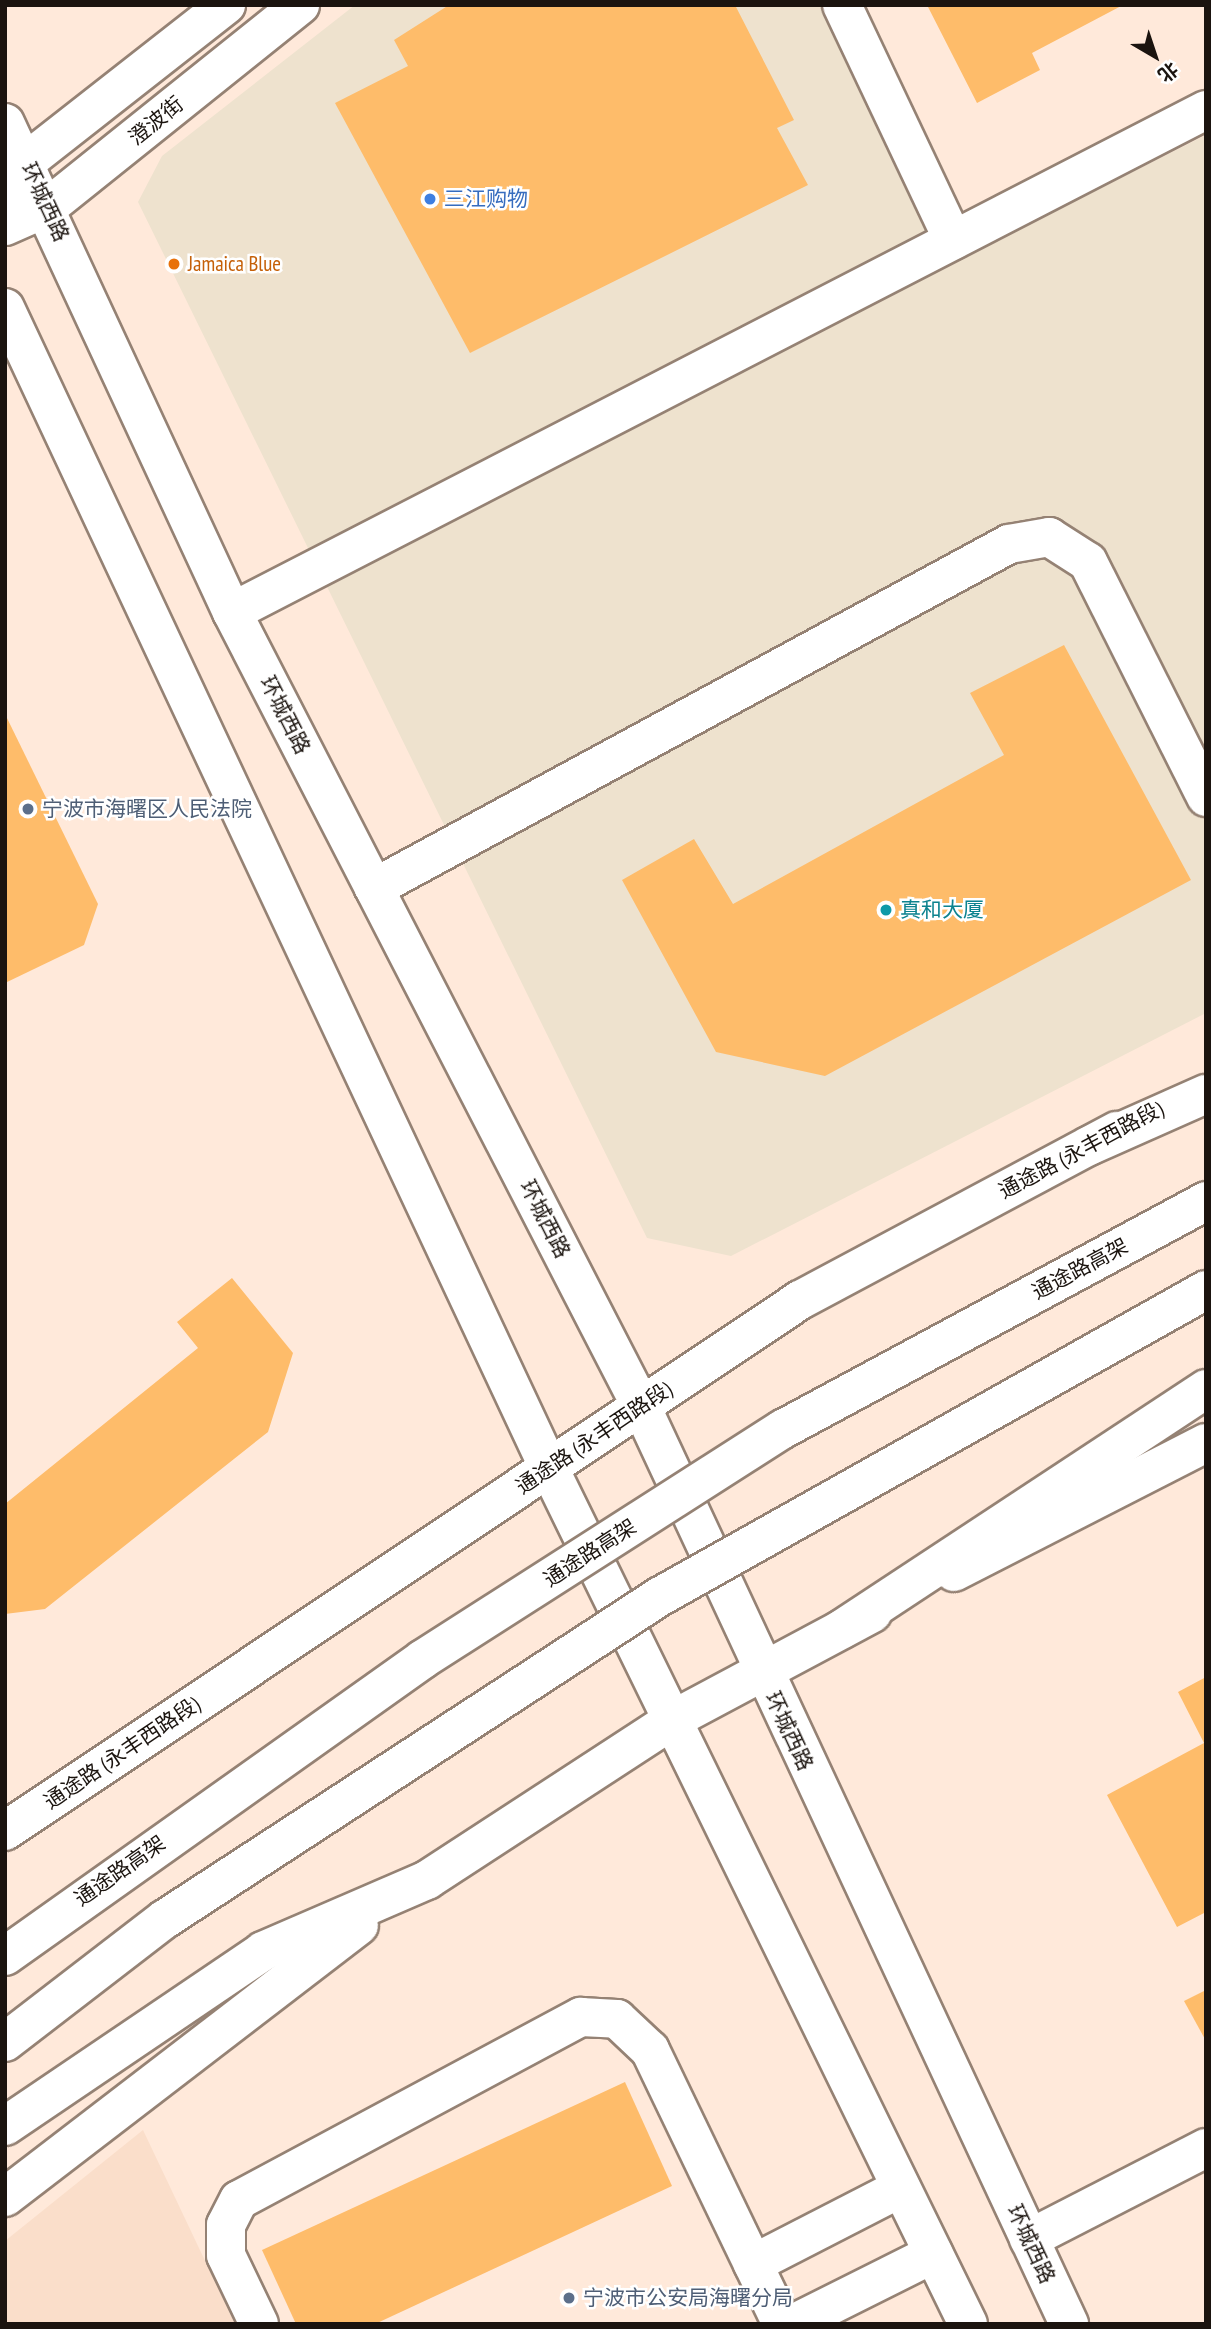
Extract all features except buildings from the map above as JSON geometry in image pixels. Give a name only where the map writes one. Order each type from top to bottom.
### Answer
[{"type":"main road","points":[[5,193],[27,161],[226,5]]},
{"type":"main road","name":"澄波街","points":[[5,226],[48,207],[300,5]]},
{"type":"main road","points":[[842,5],[953,240]]},
{"type":"main road","points":[[232,612],[1206,110]]},
{"type":"main road","name":"环城西路","points":[[5,123],[27,161],[232,612],[641,1406],[762,1672],[1069,2324]]},
{"type":"main road","points":[[5,308],[549,1468],[968,2324]]},
{"type":"main road","points":[[374,888],[1009,544],[1049,537],[1088,562],[1206,797]]},
{"type":"main road","name":"通途路 (永丰西路段)","points":[[5,1831],[800,1300],[1206,1084]]},
{"type":"main road","points":[[1089,1146],[1206,1094]]},
{"type":"main road","name":"通途路高架","points":[[5,1955],[423,1659],[783,1429],[1206,1201]]},
{"type":"main road","points":[[5,2042],[165,1919],[660,1597],[1206,1290]]},
{"type":"main road","points":[[842,1629],[1206,1389]]},
{"type":"main road","points":[[5,2197],[427,1880],[672,1720],[842,1629],[1206,1443]]},
{"type":"main road","points":[[5,2126],[263,1951],[427,1880]]},
{"type":"main road","points":[[259,2324],[226,2255],[226,2225],[239,2200],[580,2017],[617,2019],[650,2050],[782,2324]]},
{"type":"main road","points":[[1029,2239],[1206,2148]]},
{"type":"main road","points":[[753,2264],[901,2188]]},
{"type":"main road","points":[[793,2324],[933,2253]]},
{"type":"shaded area","points":[[355,5],[821,5],[944,267],[1206,135],[1206,1013],[731,1256],[647,1238],[138,202],[162,156]]},
{"type":"shaded area","points":[[143,2130],[235,2324],[5,2324],[5,2241]]},
{"type":"place","name":"三江购物","points":[[430,199]]},
{"type":"place","name":"Jamaica Blue","points":[[174,264]]},
{"type":"place","name":"宁波市海曙区人民法院","points":[[28,809]]},
{"type":"place","name":"真和大厦","points":[[886,910]]},
{"type":"place","name":"宁波市公安局海曙分局","points":[[569,2298]]}]
